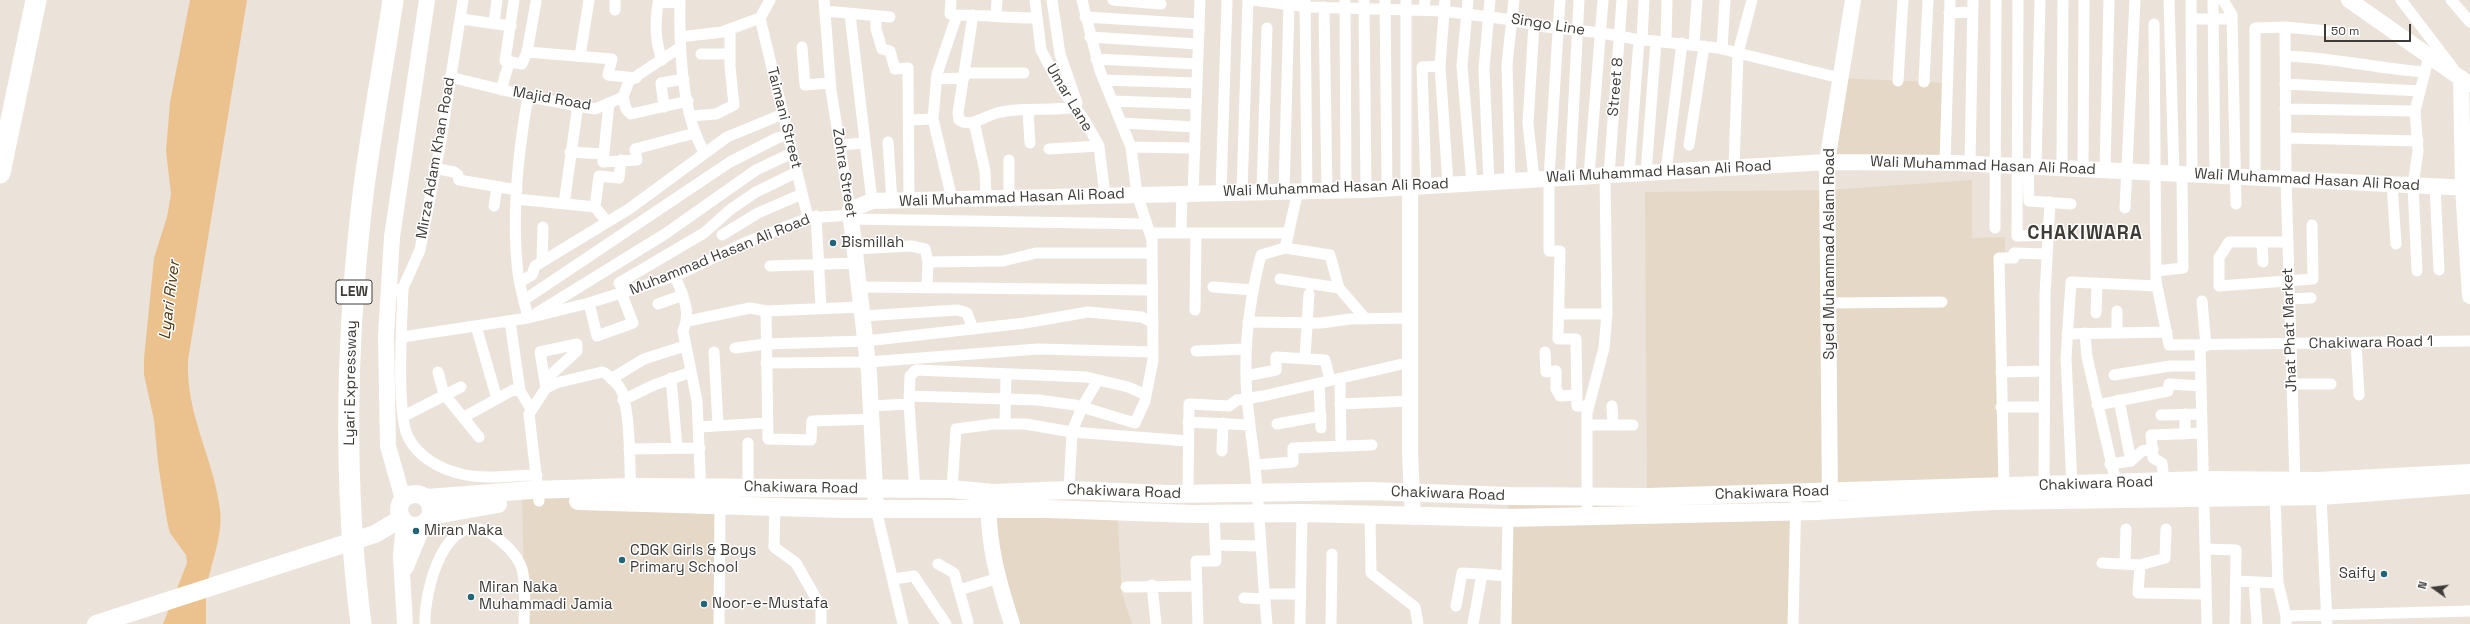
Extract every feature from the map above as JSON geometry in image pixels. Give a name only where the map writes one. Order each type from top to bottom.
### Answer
[{"type":"highway","points":[[0,173],[36,0]]},
{"type":"highway","name":"Lyari Expressway","points":[[361,624],[356,586],[350,471],[351,357],[362,203],[393,0]]},
{"type":"main road","name":"Chakiwara Road","points":[[427,512],[538,489],[631,495],[701,496],[748,487],[915,491],[952,489],[989,501],[1214,514],[1302,513],[1370,516],[1508,518],[1587,517],[1830,510],[2204,489],[2295,481],[2470,473]]},
{"type":"main road","name":"Chakiwara Road","points":[[701,496],[720,506],[876,509],[989,501],[1069,490],[1188,494],[1371,491],[1586,497],[1648,497],[1796,491],[2072,486],[2164,482],[2204,489],[2275,497],[2321,496],[2470,485]]},
{"type":"main road","points":[[417,494],[427,512],[415,526],[403,520],[399,508],[403,499],[417,494]]},
{"type":"main road","points":[[96,624],[330,546],[383,531],[403,520]]},
{"type":"street","name":"Mirza Adam Khan Road","points":[[389,304],[392,237],[427,0]]},
{"type":"street","name":"Mirza Adam Khan Road","points":[[403,499],[388,446],[386,421],[386,336],[390,293],[403,288],[420,250],[464,0]]},
{"type":"street","points":[[494,23],[497,0]]},
{"type":"street","points":[[514,0],[505,61],[509,63],[522,64],[527,52],[536,2]]},
{"type":"street","points":[[580,56],[589,0]]},
{"type":"street","points":[[680,37],[730,30],[760,18],[770,0]]},
{"type":"street","points":[[951,0],[950,14],[1036,18]]},
{"type":"street","points":[[996,15],[997,0]]},
{"type":"street","name":"Umar Lane","points":[[1035,0],[1041,50],[1061,88],[1078,111],[1098,146],[1105,195]]},
{"type":"street","points":[[973,15],[958,113],[960,120],[964,123],[974,122],[999,112],[1028,110],[1078,111],[1060,54],[1052,0]]},
{"type":"street","points":[[766,311],[768,439],[811,440],[812,421],[872,412],[909,400],[1038,400],[1082,407],[1134,423],[1146,395],[1153,352],[1152,240],[1136,194],[1131,147],[1096,59],[1082,0]]},
{"type":"street","points":[[1113,0],[1161,4]]},
{"type":"street","points":[[1181,233],[1195,148],[1200,0]]},
{"type":"street","points":[[1221,193],[1227,0]]},
{"type":"street","points":[[1242,192],[1248,0]]},
{"type":"street","name":"Singo Line","points":[[1252,0],[1289,4],[1305,3],[1324,7],[1345,4],[1444,5],[1467,14],[1489,16],[1557,28],[1602,33],[1641,40],[1682,43],[1722,49],[1840,78]]},
{"type":"street","points":[[1468,0],[1462,66],[1472,183]]},
{"type":"street","points":[[1489,182],[1484,69],[1490,0]]},
{"type":"street","points":[[1510,181],[1507,64],[1514,0]]},
{"type":"street","points":[[1541,179],[1560,0]]},
{"type":"street","points":[[1570,177],[1577,31],[1580,0]]},
{"type":"street","points":[[1589,176],[1602,33],[1603,0]]},
{"type":"street","name":"Street 8","points":[[1587,517],[1588,406],[1604,348],[1607,314],[1607,175],[1621,36],[1622,0]]},
{"type":"street","points":[[1629,174],[1644,0]]},
{"type":"street","points":[[1646,173],[1667,0]]},
{"type":"street","points":[[1689,145],[1699,46],[1697,0]]},
{"type":"street","points":[[1722,49],[1725,0]]},
{"type":"street","points":[[1734,167],[1738,53],[1752,0]]},
{"type":"street","name":"Syed Muhammad Aslam Road","points":[[1830,510],[1830,303],[1827,162],[1852,0]]},
{"type":"street","points":[[1898,81],[1903,0]]},
{"type":"street","points":[[1924,82],[1928,0]]},
{"type":"street","points":[[1945,163],[1950,0]]},
{"type":"street","points":[[1970,164],[1973,0]]},
{"type":"street","points":[[1995,228],[1994,165],[1996,0]]},
{"type":"street","points":[[2018,0],[2029,201],[2071,204]]},
{"type":"street","points":[[2040,0],[2027,167],[2017,236],[2049,235]]},
{"type":"street","points":[[2062,168],[2063,0]]},
{"type":"street","points":[[2083,169],[2084,0]]},
{"type":"street","points":[[2105,170],[2109,0]]},
{"type":"street","points":[[2125,208],[2135,0]]},
{"type":"street","points":[[2169,0],[2171,41],[2183,174]]},
{"type":"street","points":[[2156,271],[2182,268],[2183,174],[2191,0]]},
{"type":"street","points":[[2214,0],[2215,176]]},
{"type":"street","points":[[2223,0],[2230,10],[2232,19],[2236,204]]},
{"type":"street","points":[[2349,0],[2465,81]]},
{"type":"street","points":[[2401,0],[2465,81],[2470,296]]},
{"type":"street","points":[[2451,0],[2470,22]]},
{"type":"street","points":[[662,60],[656,43],[655,29],[658,3],[680,1],[679,48],[691,116],[695,132],[704,152]]},
{"type":"street","points":[[1125,19],[1126,2]]},
{"type":"street","points":[[1285,248],[1296,191],[1305,3]]},
{"type":"street","points":[[1289,4],[1296,191]]},
{"type":"street","points":[[1345,4],[1346,190]]},
{"type":"street","points":[[1364,4],[1366,190]]},
{"type":"street","points":[[1384,5],[1387,188]]},
{"type":"street","points":[[1406,5],[1413,516]]},
{"type":"street","points":[[1444,5],[1440,66],[1448,184]]},
{"type":"street","points":[[825,6],[850,14],[890,17]]},
{"type":"street","name":"Zohra Street","points":[[825,6],[830,83],[851,215],[866,341],[872,412],[874,490],[876,509]]},
{"type":"street","points":[[1324,7],[1326,191]]},
{"type":"street","points":[[1949,12],[1972,12]]},
{"type":"street","points":[[850,14],[872,201]]},
{"type":"street","points":[[952,199],[933,119],[936,79],[941,58],[957,15]]},
{"type":"street","points":[[876,16],[876,29],[882,49],[890,51],[894,69],[908,68],[910,120],[909,200]]},
{"type":"street","points":[[1085,17],[1199,24]]},
{"type":"street","name":"Taimani Street","points":[[760,18],[802,194],[812,217],[819,265],[821,308]]},
{"type":"street","points":[[461,19],[511,26]]},
{"type":"street","points":[[2191,19],[2232,19]]},
{"type":"street","points":[[1534,24],[1528,123],[1541,179],[1549,251],[1560,251],[1558,339],[1576,339],[1576,406],[1588,406]]},
{"type":"street","points":[[2067,334],[2167,332],[2157,286],[2156,271],[2154,24]]},
{"type":"street","points":[[2255,178],[2255,28],[2285,27],[2327,31]]},
{"type":"street","name":"Jhat Phat Market","points":[[2285,27],[2286,179],[2295,481]]},
{"type":"street","points":[[1262,192],[1267,28]]},
{"type":"street","points":[[691,116],[716,114],[734,105],[730,54],[730,30]]},
{"type":"street","points":[[1090,38],[1198,44]]},
{"type":"street","points":[[2154,41],[2171,41]]},
{"type":"street","points":[[1666,171],[1682,43]]},
{"type":"street","points":[[802,47],[806,85],[830,83]]},
{"type":"street","points":[[679,48],[636,78],[629,81],[624,97],[626,109],[632,114],[688,101]]},
{"type":"street","points":[[527,52],[612,59],[608,75],[636,78]]},
{"type":"street","points":[[701,54],[730,54]]},
{"type":"street","points":[[2285,56],[2319,57],[2383,69],[2425,72]]},
{"type":"street","points":[[2417,270],[2413,185],[2418,141],[2414,111],[2428,56]]},
{"type":"street","points":[[1096,59],[1197,64]]},
{"type":"street","points":[[501,90],[509,63]]},
{"type":"street","points":[[1426,186],[1422,67],[1440,66]]},
{"type":"street","points":[[936,79],[964,76],[1024,74]]},
{"type":"street","name":"Majid Road","points":[[450,77],[528,96],[595,109],[624,97]]},
{"type":"street","points":[[664,107],[661,83],[684,79]]},
{"type":"street","points":[[1104,80],[1197,83]]},
{"type":"street","points":[[2285,84],[2420,91]]},
{"type":"street","points":[[528,96],[522,128],[517,195],[520,282],[528,318],[665,234],[756,170],[792,153]]},
{"type":"street","points":[[1113,101],[1196,104]]},
{"type":"street","points":[[609,103],[603,162],[637,160],[635,149],[695,132]]},
{"type":"street","points":[[564,204],[570,152],[578,105]]},
{"type":"street","points":[[2285,109],[2414,111]]},
{"type":"street","points":[[1028,110],[1030,143]]},
{"type":"street","points":[[520,282],[532,275],[535,266],[542,261],[629,209],[704,152],[727,137],[783,114]]},
{"type":"street","points":[[910,120],[933,119]]},
{"type":"street","points":[[974,122],[985,171],[986,198]]},
{"type":"street","points":[[1122,123],[1195,127]]},
{"type":"street","points":[[524,300],[730,162],[777,138],[788,135]]},
{"type":"street","points":[[2286,138],[2418,141]]},
{"type":"street","points":[[888,142],[892,201]]},
{"type":"street","points":[[840,146],[865,143]]},
{"type":"street","points":[[1049,149],[1098,146]]},
{"type":"street","points":[[1131,147],[1195,148]]},
{"type":"street","points":[[570,152],[604,154]]},
{"type":"street","points":[[595,207],[599,176],[618,178],[621,160]]},
{"type":"street","points":[[1009,160],[1009,198]]},
{"type":"street","name":"Wali Muhammad Hasan Ali Road","points":[[851,215],[872,201],[1366,190],[1827,162],[1970,164],[2467,188]]},
{"type":"street","points":[[434,168],[454,172],[458,175],[459,180],[497,186],[517,195],[564,204],[595,207],[607,222]]},
{"type":"street","points":[[589,303],[597,336],[633,323],[619,282],[704,233],[731,209],[756,192],[797,172]]},
{"type":"street","points":[[2392,184],[2396,244]]},
{"type":"street","points":[[494,206],[497,186]]},
{"type":"street","points":[[2435,186],[2439,270]]},
{"type":"street","points":[[722,235],[758,212],[802,194]]},
{"type":"street","points":[[2044,486],[2043,407],[2047,254],[2050,202]]},
{"type":"street","name":"Muhammad Hasan Ali Road","points":[[402,337],[528,318],[623,294],[675,276],[749,241],[812,217],[851,215],[1147,228],[1181,233],[1289,233]]},
{"type":"street","points":[[2288,242],[2229,242],[2219,258],[2219,286],[2313,279],[2312,225]]},
{"type":"street","points":[[542,261],[543,227]]},
{"type":"street","points":[[1195,310],[1196,233]]},
{"type":"street","points":[[2262,242],[2262,262]]},
{"type":"street","points":[[770,266],[819,265],[856,256],[911,246],[925,249],[928,262],[927,286]]},
{"type":"street","points":[[1267,624],[1259,546],[1255,465],[1246,376],[1248,322],[1261,255],[1285,248],[1330,255],[1340,288],[1365,318]]},
{"type":"street","points":[[928,262],[1003,261],[1036,253],[1152,253]]},
{"type":"street","points":[[2004,487],[2001,407],[1999,258],[2014,258],[2014,253],[2047,254]]},
{"type":"street","points":[[675,276],[683,295],[688,321],[683,330],[691,372],[698,426],[701,496]]},
{"type":"street","points":[[1280,279],[1340,288]]},
{"type":"street","points":[[2072,486],[2066,358],[2071,282],[2157,286]]},
{"type":"street","points":[[2096,313],[2097,283]]},
{"type":"street","points":[[860,287],[927,286],[1152,290]]},
{"type":"street","points":[[1213,287],[1253,290]]},
{"type":"street","points":[[403,288],[402,337],[404,416],[408,437],[425,457],[435,464],[462,474],[538,489],[529,414],[531,409],[546,384],[602,372],[611,379],[622,393],[629,449],[631,495]]},
{"type":"street","points":[[1305,358],[1309,294]]},
{"type":"street","points":[[658,304],[683,295]]},
{"type":"street","points":[[2289,299],[2312,298]]},
{"type":"street","points":[[2202,301],[2203,346],[2200,366],[2207,624]]},
{"type":"street","points":[[1830,303],[1942,302]]},
{"type":"street","points":[[688,321],[750,308],[766,311],[821,308],[862,311],[958,310],[967,313],[973,329]]},
{"type":"street","points":[[2116,333],[2117,311]]},
{"type":"street","points":[[735,348],[766,344],[866,341],[1025,323],[1088,312],[1142,317],[1153,323]]},
{"type":"street","points":[[1558,314],[1607,314]]},
{"type":"street","points":[[1248,322],[1307,323],[1365,318],[1411,318]]},
{"type":"street","points":[[510,321],[520,390],[531,409]]},
{"type":"street","points":[[476,326],[497,399]]},
{"type":"street","name":"Chakiwara Road 1","points":[[2167,332],[2170,345],[2203,346],[2470,341]]},
{"type":"street","points":[[2085,333],[2087,357],[2110,464],[2116,483]]},
{"type":"street","points":[[2356,343],[2358,396]]},
{"type":"street","points":[[611,379],[644,359],[685,346]]},
{"type":"street","points":[[766,363],[868,362],[1038,349],[1153,352]]},
{"type":"street","points":[[1196,351],[1246,349]]},
{"type":"street","points":[[714,352],[718,426]]},
{"type":"street","points":[[1545,352],[1546,372],[1556,371],[1556,390],[1560,396],[1576,395]]},
{"type":"street","points":[[1246,376],[1276,370],[1276,357],[1325,360],[1330,380],[1340,404],[1341,445]]},
{"type":"street","points":[[1188,494],[1189,404],[1229,406],[1237,400],[1247,397],[1411,362]]},
{"type":"street","points":[[2114,375],[2170,366],[2200,366]]},
{"type":"street","points":[[915,491],[909,400],[910,376],[916,370],[1086,376],[1128,387],[1146,395]]},
{"type":"street","points":[[2001,372],[2044,371]]},
{"type":"street","points":[[438,372],[444,394],[479,437]]},
{"type":"street","points":[[623,400],[671,378],[691,372]]},
{"type":"street","points":[[1005,424],[1006,374]]},
{"type":"street","points":[[671,378],[677,448]]},
{"type":"street","points":[[1069,490],[1072,432],[1082,407],[1098,380]]},
{"type":"street","points":[[1321,428],[1321,416],[1330,380]]},
{"type":"street","points":[[2097,405],[2168,391],[2169,384],[2201,386]]},
{"type":"street","points":[[2292,384],[2330,384]]},
{"type":"street","points":[[404,416],[444,394],[461,387]]},
{"type":"street","points":[[464,417],[513,390],[520,390]]},
{"type":"street","points":[[2119,400],[2131,461]]},
{"type":"street","points":[[1340,404],[1411,401]]},
{"type":"street","points":[[1612,406],[1613,425]]},
{"type":"street","points":[[2001,407],[2043,407]]},
{"type":"street","points":[[2185,414],[2186,434]]},
{"type":"street","points":[[2161,415],[2202,414]]},
{"type":"street","points":[[1277,424],[1321,416]]},
{"type":"street","points":[[1188,422],[1250,425]]},
{"type":"street","points":[[698,426],[767,423]]},
{"type":"street","points":[[1222,451],[1223,423]]},
{"type":"street","points":[[952,489],[956,429],[1005,424],[1025,424],[1072,432],[1188,441]]},
{"type":"street","points":[[1587,425],[1633,425]]},
{"type":"street","points":[[2164,482],[2162,463],[2153,458],[2152,435],[2202,434]]},
{"type":"street","points":[[748,443],[748,487]]},
{"type":"street","points":[[1255,465],[1293,462],[1293,448],[1372,444]]},
{"type":"street","points":[[629,449],[700,448]]},
{"type":"street","points":[[2110,464],[2131,461],[2142,451],[2153,449]]},
{"type":"street","points":[[1793,624],[1796,491]]},
{"type":"street","points":[[2321,496],[2327,620]]},
{"type":"street","points":[[2275,497],[2278,583],[2286,620],[2327,620],[2470,611]]},
{"type":"street","points":[[989,501],[999,578],[1012,624]]},
{"type":"street","points":[[719,624],[720,506]]},
{"type":"street","points":[[775,507],[774,547],[796,563],[821,607],[821,624]]},
{"type":"street","points":[[876,509],[903,624]]},
{"type":"street","points":[[404,572],[427,512]]},
{"type":"street","points":[[1300,624],[1302,513]]},
{"type":"street","points":[[1198,624],[1196,561],[1216,561],[1214,514]]},
{"type":"street","points":[[1370,516],[1371,573],[1414,607],[1418,624]]},
{"type":"street","points":[[1506,624],[1508,518]]},
{"type":"street","points":[[403,520],[402,558],[404,572],[405,624]]},
{"type":"street","points":[[424,624],[428,587],[440,555],[457,536],[463,531],[472,528],[479,528],[498,539],[520,564],[523,577],[524,624]]},
{"type":"street","points":[[2102,563],[2140,565],[2165,558],[2166,528]]},
{"type":"street","points":[[2125,564],[2126,529]]},
{"type":"street","points":[[1215,545],[1259,546]]},
{"type":"street","points":[[2205,549],[2236,550],[2235,624]]},
{"type":"street","points":[[1331,624],[1332,554]]},
{"type":"street","points":[[938,564],[954,573],[968,622]]},
{"type":"street","points":[[2140,565],[2138,593],[2206,594]]},
{"type":"street","points":[[1456,606],[1462,573],[1507,576]]},
{"type":"street","points":[[1473,624],[1482,574]]},
{"type":"street","points":[[893,579],[914,576],[946,624]]},
{"type":"street","points":[[959,590],[999,578]]},
{"type":"street","points":[[2236,581],[2278,583]]},
{"type":"street","points":[[2254,582],[2257,624]]},
{"type":"street","points":[[1152,586],[1156,624]]},
{"type":"street","points":[[1126,587],[1196,586]]},
{"type":"street","points":[[1244,598],[1300,594]]},
{"type":"shaded area","points":[[1840,78],[1948,83],[1945,163],[1827,162]]},
{"type":"shaded area","points":[[1972,180],[1972,238],[2005,237],[2005,256],[1998,257],[2001,488],[1798,494],[1795,624],[1506,624],[1508,502],[1647,498],[1645,192],[1828,190]]},
{"type":"shaded area","name":"CDGK Girls & Boys Primary School","points":[[522,497],[720,497],[719,624],[525,624]]},
{"type":"shaded area","points":[[990,503],[1117,507],[1122,593],[1132,624],[1012,624]]},
{"type":"water","name":"Lyari River","points":[[190,0],[247,0],[188,360],[191,399],[195,418],[217,490],[221,518],[220,527],[207,586],[206,624],[163,624],[187,563],[186,555],[170,533],[167,521],[158,463],[154,420],[144,375],[144,358],[154,258],[167,217],[171,194],[166,151],[170,102]]},
{"type":"place","name":"Bismillah","points":[[833,243]]},
{"type":"place","name":"Miran Naka","points":[[416,531]]},
{"type":"place","name":"CDGK Girls & Boys Primary School","points":[[622,560]]},
{"type":"place","name":"Saify","points":[[2384,574]]},
{"type":"place","name":"Miran Naka Muhammadi Jamia","points":[[471,597]]},
{"type":"place","name":"Noor-e-Mustafa","points":[[704,604]]},
{"type":"district","name":"CHAKIWARA","points":[[2085,234]]}]
